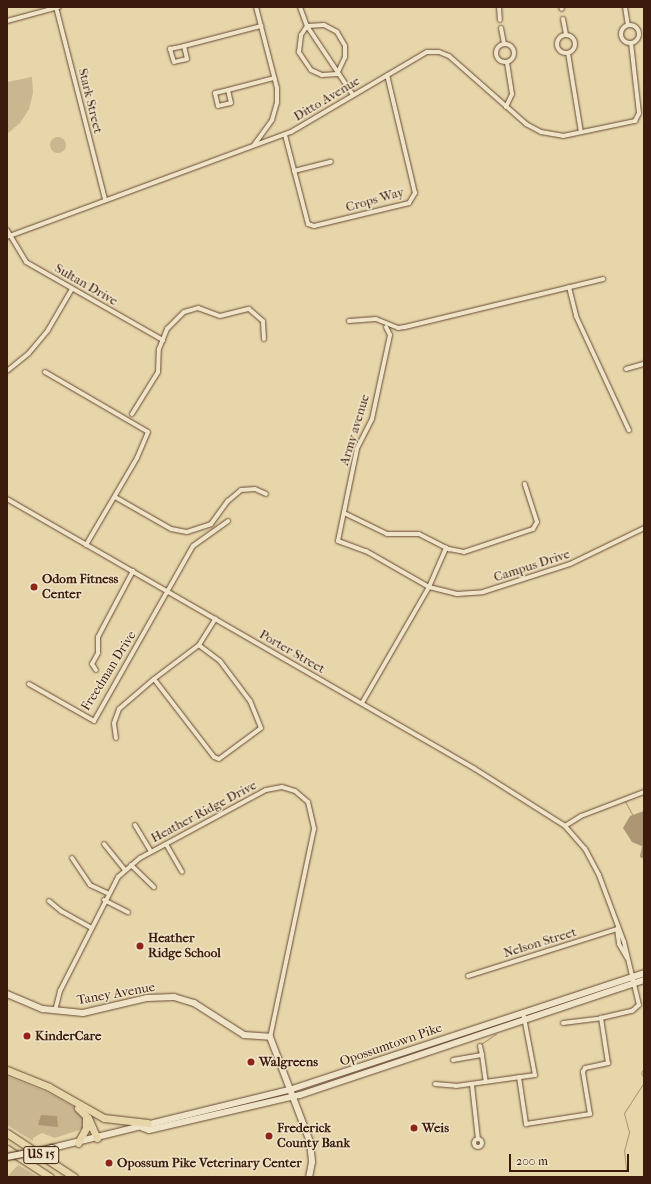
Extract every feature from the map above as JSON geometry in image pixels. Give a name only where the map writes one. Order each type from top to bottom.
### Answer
[{"type":"highway","points":[[7,1070],[49,1087],[88,1114],[97,1138]]},
{"type":"highway","points":[[7,1075],[46,1090],[88,1114],[114,1121],[146,1125]]},
{"type":"highway","points":[[78,1142],[86,1128],[88,1114]]},
{"type":"highway","name":"US 15","points":[[8,1133],[74,1177]]},
{"type":"highway","name":"US 15","points":[[7,1149],[50,1177]]},
{"type":"highway","points":[[31,1165],[43,1177]]},
{"type":"main road","name":"Opossumtown Pike","points":[[146,1125],[157,1128],[292,1097],[644,973]]},
{"type":"main road","name":"Opossumtown Pike","points":[[7,1157],[97,1138],[289,1090],[524,1015],[644,980]]},
{"type":"main road","name":"Taney Avenue","points":[[7,994],[34,1007],[55,1011],[92,1012],[147,998],[168,996],[194,1003],[244,1035],[270,1037]]},
{"type":"main road","points":[[270,1037],[306,1137],[310,1169],[309,1177]]},
{"type":"street","points":[[7,21],[57,7]]},
{"type":"street","name":"Stark Street","points":[[57,7],[105,199]]},
{"type":"street","points":[[254,145],[266,131],[276,109],[274,78],[256,7]]},
{"type":"street","points":[[300,7],[307,26],[337,74],[353,96]]},
{"type":"street","points":[[499,7],[500,20]]},
{"type":"street","points":[[625,7],[628,25]]},
{"type":"street","points":[[563,19],[566,34]]},
{"type":"street","points":[[628,25],[635,26],[639,33],[637,40],[631,43],[624,41],[621,35],[622,28],[628,25]]},
{"type":"street","points":[[184,46],[187,59],[174,62],[170,49],[261,26]]},
{"type":"street","points":[[307,26],[298,44],[301,58],[316,73],[337,74]]},
{"type":"street","points":[[307,26],[331,27],[342,39],[345,57],[337,74]]},
{"type":"street","points":[[502,28],[504,44],[515,52],[507,63],[512,94],[506,107]]},
{"type":"street","points":[[566,34],[572,36],[576,42],[574,49],[568,52],[562,52],[557,43],[566,34]]},
{"type":"street","name":"Ditto Avenue","points":[[9,236],[105,199],[285,135],[427,52],[439,52],[449,56],[506,107],[541,132],[557,136],[637,119],[631,43]]},
{"type":"street","points":[[504,44],[500,46],[496,55],[498,59],[507,63]]},
{"type":"street","points":[[568,52],[581,132]]},
{"type":"street","name":"Crops Way","points":[[285,135],[305,218],[311,226],[412,201],[414,189],[387,75]]},
{"type":"street","points":[[228,90],[231,103],[218,106],[215,93],[274,78]]},
{"type":"street","points":[[266,131],[272,139]]},
{"type":"street","points":[[294,171],[331,162]]},
{"type":"street","name":"Sultan Drive","points":[[7,230],[9,236],[26,262],[163,340]]},
{"type":"street","points":[[349,321],[376,319],[398,328],[405,327],[603,279]]},
{"type":"street","points":[[569,288],[576,316],[629,430]]},
{"type":"street","points":[[7,371],[29,352],[48,330],[72,289]]},
{"type":"street","points":[[132,414],[158,372],[163,340],[177,317],[192,308],[220,316],[241,309],[253,311],[263,321],[264,339]]},
{"type":"street","name":"Army avenue","points":[[338,541],[359,444],[372,419],[390,335],[386,327]]},
{"type":"street","points":[[626,369],[644,364]]},
{"type":"street","points":[[45,372],[148,432],[115,497],[86,545]]},
{"type":"street","points":[[344,513],[387,534],[419,534],[446,548],[464,552],[533,530],[537,522],[525,484]]},
{"type":"street","points":[[115,497],[171,529],[187,532],[211,524],[228,501],[241,490],[255,489],[266,494]]},
{"type":"street","name":"Porter Street","points":[[7,499],[475,769],[565,826],[595,864],[617,929],[619,944],[627,958],[640,999],[636,1008],[601,1018]]},
{"type":"street","points":[[168,592],[199,539],[221,528],[228,520]]},
{"type":"street","name":"Campus Drive","points":[[338,541],[366,551],[429,587],[457,594],[483,592],[570,564],[644,527]]},
{"type":"street","name":"Campus Drive","points":[[636,532],[644,532]]},
{"type":"street","points":[[362,703],[429,587],[446,548]]},
{"type":"street","name":"Freedman Drive","points":[[96,670],[92,667],[96,657],[98,637],[133,572]]},
{"type":"street","name":"Freedman Drive","points":[[29,684],[94,720],[168,592]]},
{"type":"street","points":[[116,738],[114,723],[118,709],[199,645],[215,619]]},
{"type":"street","points":[[154,680],[214,758],[219,759],[227,754],[261,728],[253,706],[224,667],[199,645]]},
{"type":"street","name":"Heather Ridge Drive","points":[[55,1011],[60,991],[90,927],[107,893],[125,870],[151,852],[266,790],[290,789],[308,802],[314,829],[270,1037]]},
{"type":"street","points":[[565,826],[581,816],[644,792]]},
{"type":"street","points":[[135,825],[151,852]]},
{"type":"street","points":[[104,844],[125,870]]},
{"type":"street","points":[[166,844],[182,872]]},
{"type":"street","points":[[72,858],[90,885],[107,893]]},
{"type":"street","points":[[131,865],[154,887]]},
{"type":"street","points":[[104,900],[128,912]]},
{"type":"street","points":[[49,901],[61,911],[90,927]]},
{"type":"street","name":"Nelson Street","points":[[468,976],[617,929]]},
{"type":"street","points":[[435,1084],[472,1085],[535,1075],[524,1015]]},
{"type":"street","points":[[519,1077],[526,1124],[590,1114],[583,1072],[585,1068],[608,1063],[601,1018],[563,1023]]},
{"type":"street","points":[[480,1046],[486,1082]]},
{"type":"street","points":[[453,1060],[482,1055]]},
{"type":"street","points":[[472,1085],[478,1138]]},
{"type":"shaded area","points":[[32,77],[33,93],[29,109],[20,123],[7,134],[7,82]]},
{"type":"shaded area","points":[[58,137],[64,139],[66,145],[64,151],[58,153],[52,151],[50,145],[52,139]]},
{"type":"shaded area","points":[[644,811],[644,847],[632,842],[623,828],[630,816]]},
{"type":"shaded area","points":[[7,1076],[49,1093],[76,1108],[83,1116],[82,1129],[55,1138],[42,1133],[33,1138],[33,1141],[7,1125]]},
{"type":"shaded area","points":[[41,1115],[57,1116],[58,1127],[38,1125]]},
{"type":"shaded area","points":[[18,1165],[38,1177],[7,1177]]},
{"type":"waterway","points":[[625,801],[633,816]]},
{"type":"waterway","points":[[642,856],[644,847]]},
{"type":"waterway","points":[[481,1044],[496,1034]]},
{"type":"waterway","points":[[644,1068],[641,1073],[644,1078]]},
{"type":"waterway","points":[[626,1169],[624,1151],[629,1132],[624,1113],[644,1082]]},
{"type":"place","name":"Odom Fitness Center","points":[[34,587]]},
{"type":"place","name":"Heather Ridge School","points":[[140,946]]},
{"type":"place","name":"KinderCare","points":[[27,1036]]},
{"type":"place","name":"Walgreens","points":[[251,1062]]},
{"type":"place","name":"Weis","points":[[414,1128]]},
{"type":"place","name":"Frederick County Bank","points":[[269,1136]]},
{"type":"place","name":"Opossum Pike Veterinary Center","points":[[109,1163]]}]
